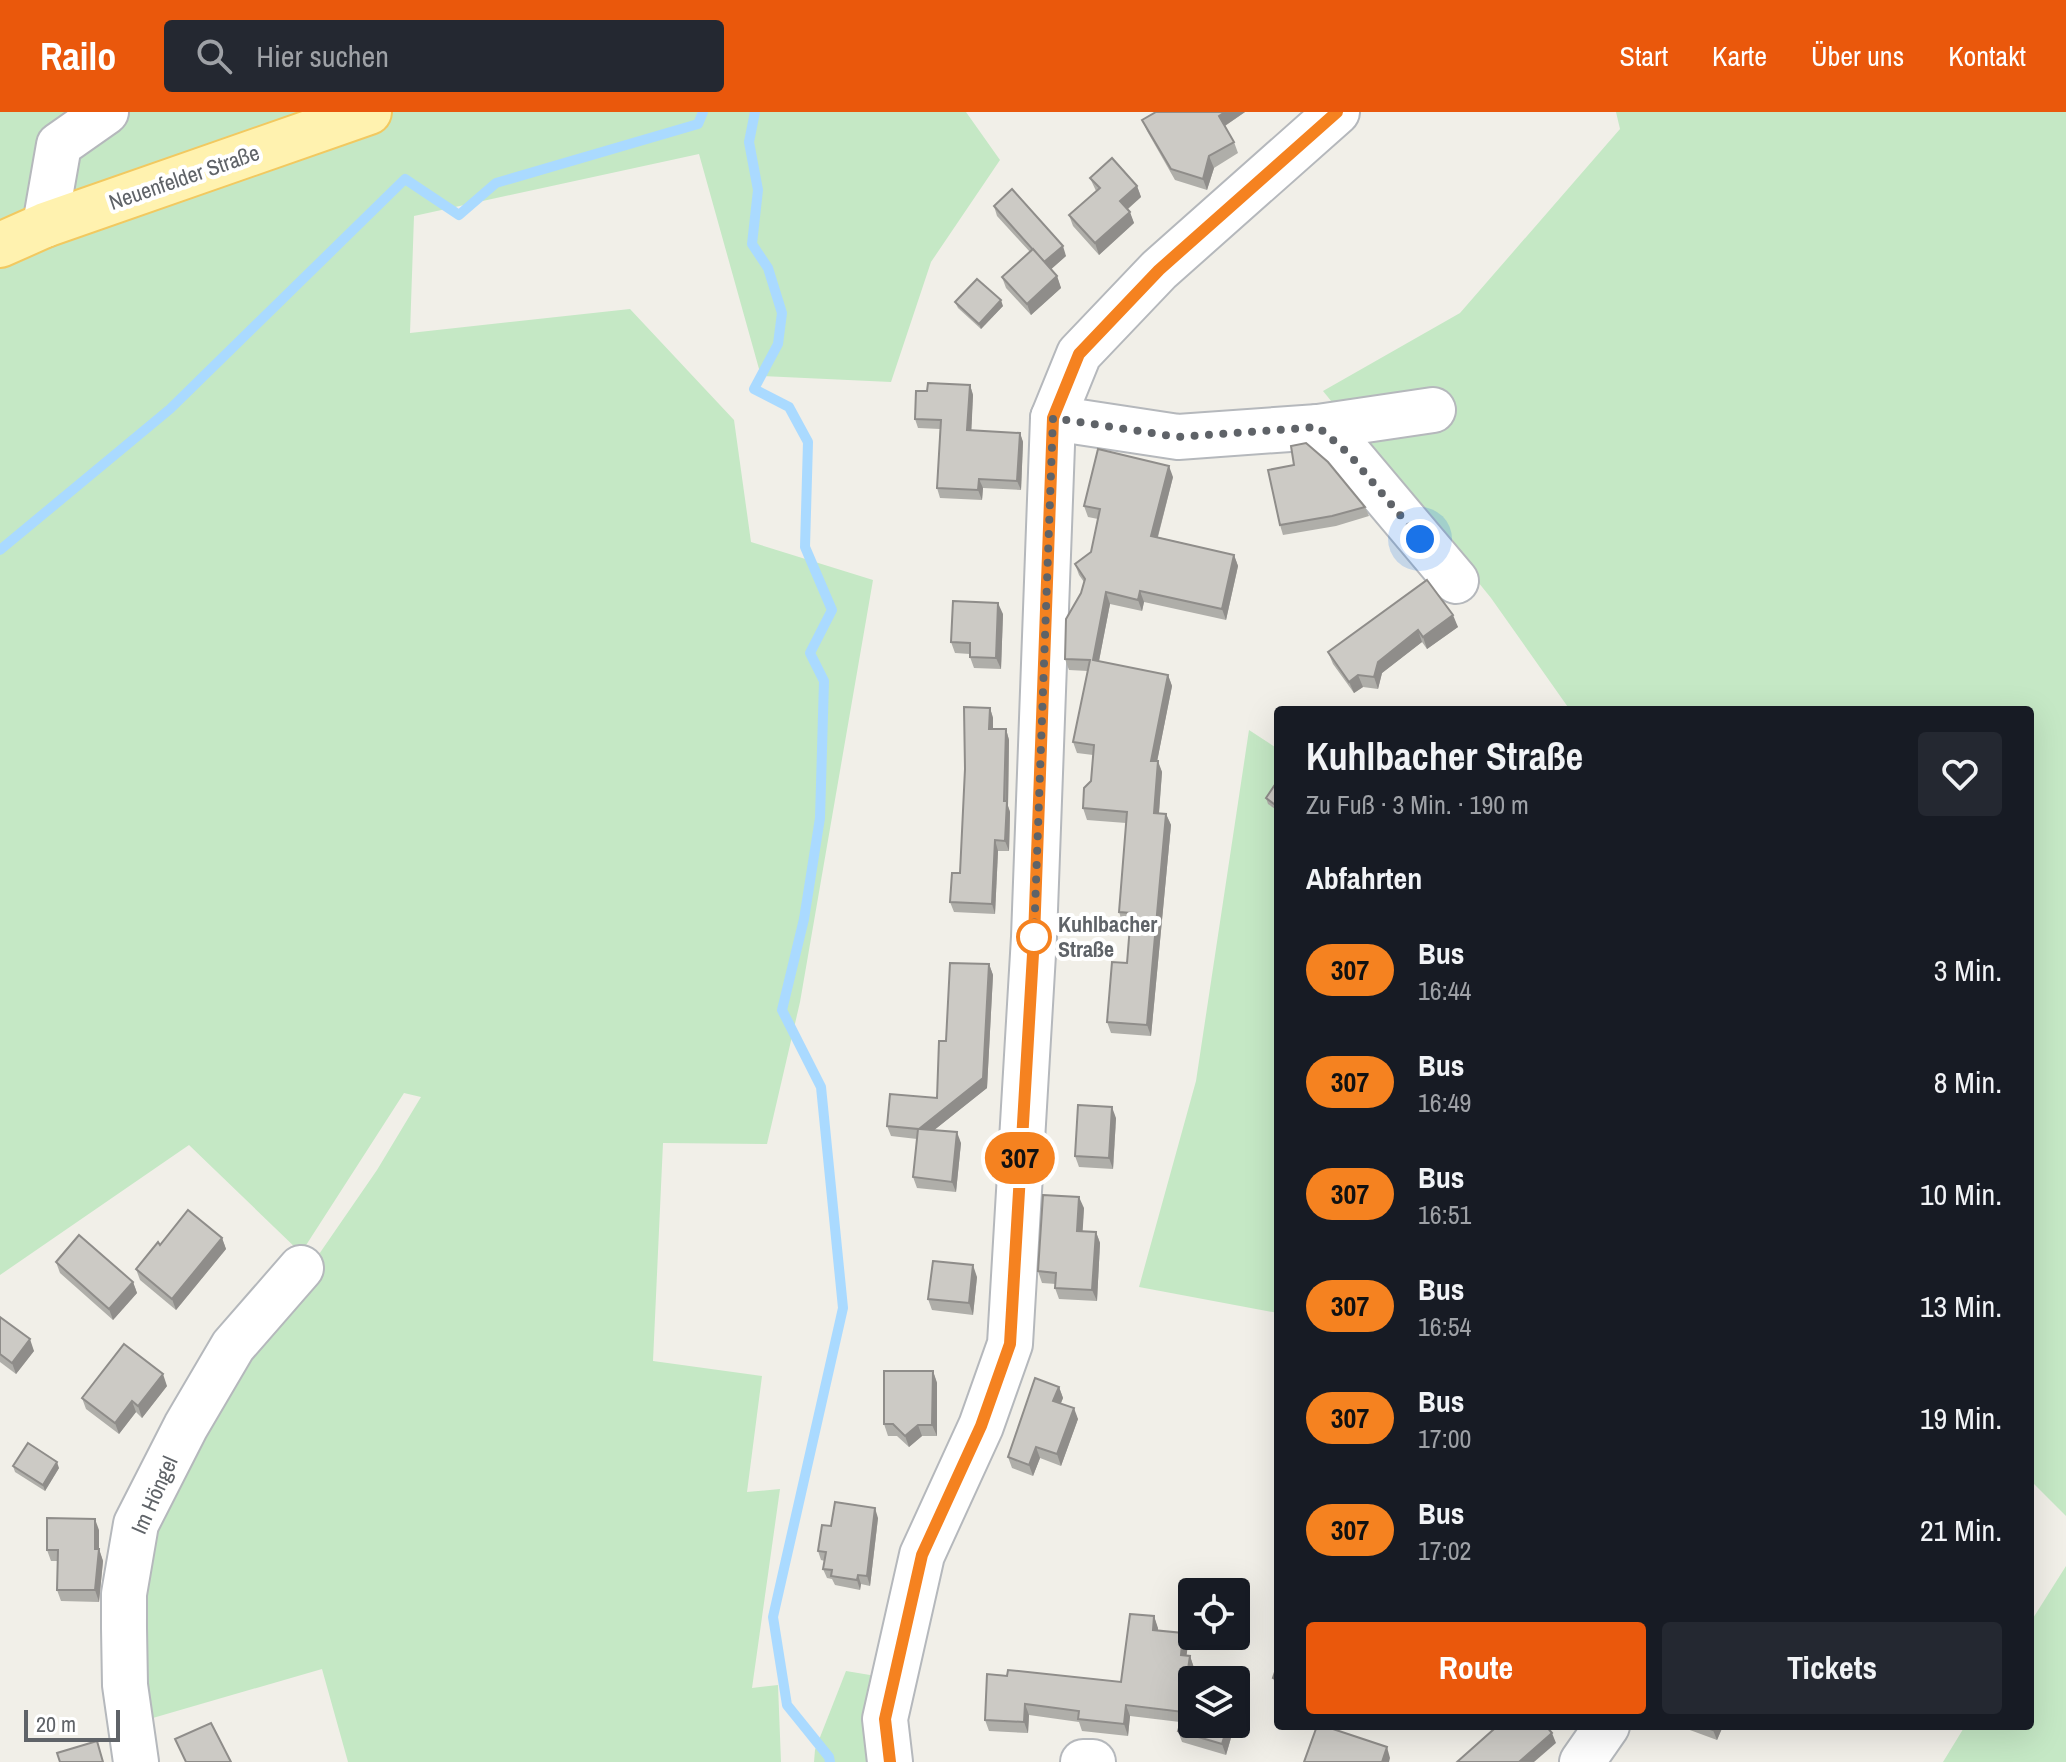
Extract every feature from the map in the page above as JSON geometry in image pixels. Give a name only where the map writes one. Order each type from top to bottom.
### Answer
[{"type":"main road","name":"Neuenfelder Straße","points":[[0,245],[45,225],[369,112]]},
{"type":"street","points":[[45,225],[59,145],[106,112]]},
{"type":"street","points":[[890,1762],[885,1719],[922,1555],[981,1426],[1010,1344],[1034,937],[1053,418],[1079,354],[1159,270],[1337,112]]},
{"type":"street","points":[[1053,418],[1178,437],[1318,427],[1433,410]]},
{"type":"street","points":[[1318,427],[1349,454],[1456,581]]},
{"type":"street","name":"Im Höngel","points":[[136,1762],[125,1685],[124,1594],[136,1524],[186,1426],[233,1346],[301,1268]]},
{"type":"street","points":[[1582,1762],[1604,1730]]},
{"type":"street","points":[[1083,1762],[1093,1762]]},
{"type":"green space","points":[[0,112],[966,112],[1000,160],[931,262],[891,382],[761,376],[699,154],[414,216],[410,333],[630,309],[734,420],[751,542],[873,580],[800,1002],[767,1144],[663,1143],[653,1361],[762,1376],[747,1492],[780,1489],[752,1688],[778,1685],[781,1762],[348,1762],[322,1669],[139,1722],[146,1538],[237,1360],[315,1260],[377,1170],[421,1097],[404,1093],[301,1253],[189,1145],[0,1275]]},
{"type":"green space","points":[[1616,112],[2066,112],[2066,1516],[2034,1484],[2034,706],[1567,706],[1491,598],[1323,391],[1460,313],[1620,129]]},
{"type":"green space","points":[[1249,730],[1274,746],[1274,1312],[1139,1287],[1196,1081]]},
{"type":"green space","points":[[2066,1566],[2066,1762],[1943,1762],[1963,1730],[2034,1730],[2034,1617]]},
{"type":"green space","points":[[846,1671],[876,1676],[878,1762],[814,1762],[815,1750]]},
{"type":"building","points":[[1156,112],[1225,112],[1219,116],[1234,142],[1209,156],[1203,179],[1171,169],[1142,120]]},
{"type":"building","points":[[1112,158],[1137,186],[1120,201],[1130,212],[1095,243],[1069,215],[1100,188],[1090,178]]},
{"type":"building","points":[[1012,189],[1063,246],[1044,262],[994,206]]},
{"type":"building","points":[[1033,249],[1057,276],[1027,304],[1002,277]]},
{"type":"building","points":[[977,279],[1001,300],[979,324],[955,302]]},
{"type":"building","points":[[928,383],[970,385],[967,430],[1020,433],[1017,481],[979,479],[978,490],[937,488],[941,420],[915,419],[916,391],[927,391]]},
{"type":"building","points":[[1306,443],[1328,462],[1365,507],[1280,525],[1268,470],[1294,465],[1291,446]]},
{"type":"building","points":[[1098,449],[1169,466],[1151,536],[1234,555],[1222,609],[1140,591],[1138,600],[1106,592],[1093,660],[1168,675],[1151,761],[1158,761],[1154,813],[1166,814],[1147,1025],[1107,1022],[1112,962],[1127,963],[1131,913],[1119,912],[1127,812],[1083,808],[1084,788],[1091,781],[1094,745],[1073,742],[1090,660],[1065,659],[1066,619],[1085,579],[1075,564],[1091,552],[1100,509],[1084,506]]},
{"type":"building","points":[[1427,580],[1453,615],[1423,637],[1418,630],[1378,662],[1374,677],[1358,675],[1349,682],[1328,652]]},
{"type":"building","points":[[953,601],[998,603],[996,658],[970,657],[970,643],[951,642]]},
{"type":"building","points":[[964,707],[990,708],[989,729],[1006,729],[1005,841],[995,840],[992,904],[950,902],[952,873],[960,873],[965,769]]},
{"type":"building","points":[[1274,786],[1274,804],[1266,798]]},
{"type":"building","points":[[950,963],[989,964],[983,1078],[919,1129],[957,1132],[952,1182],[913,1177],[918,1129],[887,1126],[890,1094],[937,1098],[939,1041],[946,1041]]},
{"type":"building","points":[[1078,1105],[1112,1107],[1109,1158],[1075,1156]]},
{"type":"building","points":[[1043,1195],[1079,1197],[1077,1231],[1096,1232],[1092,1290],[1055,1288],[1056,1273],[1038,1271]]},
{"type":"building","points":[[188,1210],[222,1238],[172,1299],[136,1269]]},
{"type":"building","points":[[79,1235],[133,1282],[109,1309],[56,1262]]},
{"type":"building","points":[[933,1261],[973,1265],[969,1303],[928,1299]]},
{"type":"building","points":[[0,1317],[30,1339],[12,1363],[0,1354]]},
{"type":"building","points":[[124,1344],[163,1374],[138,1406],[132,1401],[115,1423],[82,1398]]},
{"type":"building","points":[[884,1371],[933,1371],[932,1425],[918,1425],[905,1436],[893,1424],[884,1424]]},
{"type":"building","points":[[1035,1378],[1059,1387],[1053,1401],[1074,1408],[1057,1454],[1036,1447],[1029,1465],[1008,1457]]},
{"type":"building","points":[[28,1443],[57,1462],[43,1485],[13,1466]]},
{"type":"building","points":[[835,1502],[875,1508],[867,1576],[858,1575],[857,1580],[831,1576],[832,1570],[823,1569],[826,1552],[818,1551],[822,1525],[831,1526]]},
{"type":"building","points":[[47,1518],[95,1519],[95,1549],[99,1549],[95,1590],[57,1590],[58,1550],[47,1550]]},
{"type":"building","points":[[1130,1614],[1154,1616],[1153,1630],[1178,1632],[1178,1650],[1181,1650],[1181,1655],[1190,1656],[1188,1666],[1178,1666],[1178,1711],[1126,1705],[1124,1724],[1078,1719],[1079,1711],[1025,1704],[1024,1722],[985,1720],[987,1674],[1007,1676],[1008,1670],[1121,1682]]},
{"type":"building","points":[[211,1723],[231,1762],[186,1762],[175,1739]]},
{"type":"building","points":[[1316,1730],[1336,1730],[1387,1747],[1382,1762],[1304,1762]]},
{"type":"building","points":[[1493,1730],[1549,1730],[1552,1733],[1519,1762],[1457,1762]]},
{"type":"building","points":[[1202,1738],[1224,1738],[1222,1744]]},
{"type":"building","points":[[97,1741],[103,1762],[60,1762],[57,1753]]},
{"type":"waterway","points":[[0,550],[170,409],[405,179],[459,215],[496,183],[698,124],[703,112]]},
{"type":"waterway","points":[[755,112],[749,142],[758,190],[752,244],[768,268],[782,313],[778,344],[754,389],[789,407],[808,442],[805,547],[832,610],[810,653],[824,681],[820,818],[804,919],[782,1010],[821,1087],[843,1308],[773,1617],[787,1705],[830,1762]]},
{"type":"bus line","name":"307","points":[[890,1762],[885,1719],[922,1555],[981,1426],[1010,1344],[1034,937],[1053,418],[1079,354],[1159,270],[1337,112]]},
{"type":"place","name":"Kuhlbacher Straße","points":[[1034,937]]},
{"type":"route","points":[[1034,937],[1053,418],[1178,437],[1318,427],[1349,454],[1420,539]]}]
